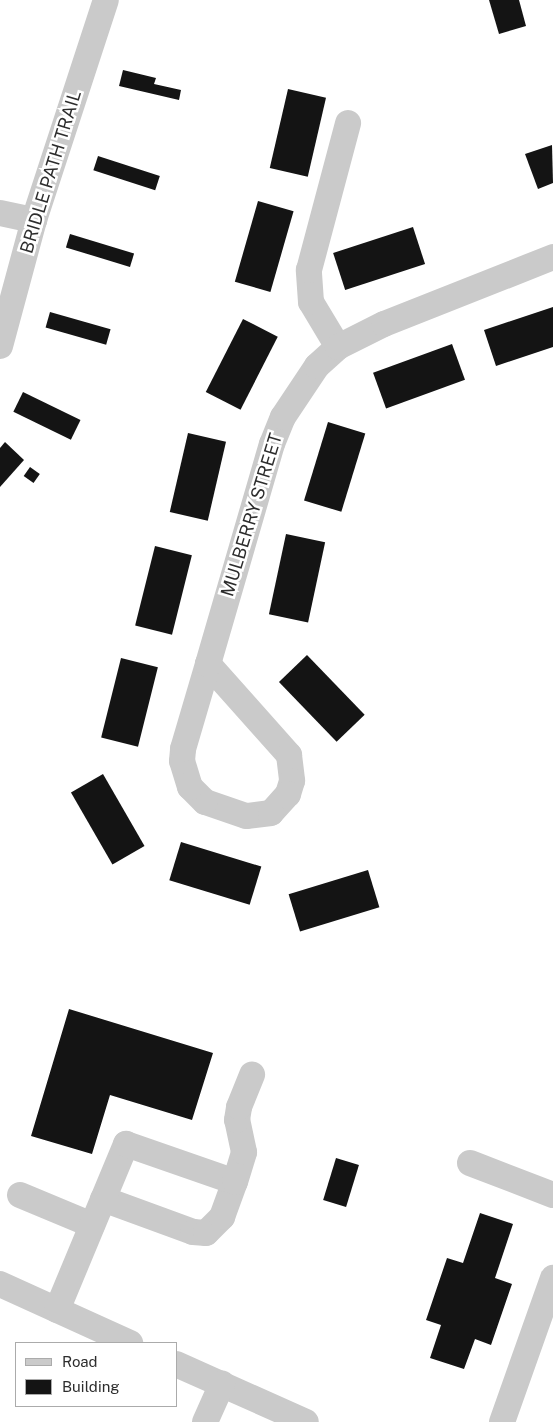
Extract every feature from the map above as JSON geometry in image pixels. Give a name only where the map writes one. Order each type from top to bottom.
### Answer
[{"type":"street","name":"BRIDLE PATH TRAIL","points":[[0,346],[34,220],[106,0]]},
{"type":"street","points":[[338,346],[312,302],[309,270],[348,123]]},
{"type":"street","points":[[0,213],[34,220]]},
{"type":"street","name":"MULBERRY STREET","points":[[208,664],[289,755],[290,788],[271,813],[246,816],[205,802],[183,775],[184,749],[208,664],[272,444],[299,390],[338,346],[392,321],[553,257]]},
{"type":"street","points":[[103,1199],[193,1232],[206,1233],[222,1217],[244,1152],[238,1120],[239,1107],[252,1074]]},
{"type":"street","points":[[57,1310],[126,1144],[235,1182]]},
{"type":"street","points":[[470,1163],[553,1195]]},
{"type":"street","points":[[20,1195],[92,1225]]},
{"type":"street","points":[[502,1422],[548,1305],[553,1278]]},
{"type":"street","points":[[0,1284],[128,1342]]},
{"type":"street","points":[[178,1365],[306,1422]]},
{"type":"street","points":[[205,1422],[222,1384]]},
{"type":"building","points":[[489,0],[519,0],[526,26],[499,34]]},
{"type":"building","points":[[123,70],[156,78],[154,84],[181,90],[179,100],[119,86]]},
{"type":"building","points":[[288,89],[326,98],[308,177],[270,168]]},
{"type":"building","points":[[552,145],[553,183],[538,189],[525,154]]},
{"type":"building","points":[[98,156],[160,176],[155,190],[93,170]]},
{"type":"building","points":[[258,201],[294,211],[270,292],[235,282]]},
{"type":"building","points":[[413,227],[425,264],[345,290],[333,253]]},
{"type":"building","points":[[70,234],[134,254],[130,267],[66,247]]},
{"type":"building","points":[[553,307],[553,347],[496,366],[484,330]]},
{"type":"building","points":[[50,312],[111,329],[106,345],[46,327]]},
{"type":"building","points":[[243,319],[278,337],[241,410],[206,392]]},
{"type":"building","points":[[452,344],[465,380],[386,408],[373,373]]},
{"type":"building","points":[[23,392],[81,420],[71,440],[13,412]]},
{"type":"building","points":[[328,422],[365,433],[341,512],[304,500]]},
{"type":"building","points":[[188,433],[226,442],[208,521],[170,512]]},
{"type":"building","points":[[5,442],[24,460],[0,487],[0,448]]},
{"type":"building","points":[[30,467],[40,474],[34,483],[24,476]]},
{"type":"building","points":[[286,534],[325,542],[308,623],[269,614]]},
{"type":"building","points":[[155,546],[192,555],[172,635],[135,626]]},
{"type":"building","points":[[307,655],[365,715],[337,742],[279,682]]},
{"type":"building","points":[[121,658],[158,667],[138,747],[101,738]]},
{"type":"building","points":[[103,774],[144,846],[112,864],[71,792]]},
{"type":"building","points":[[181,842],[261,867],[250,905],[169,880]]},
{"type":"building","points":[[368,870],[379,907],[300,932],[289,894]]},
{"type":"building","points":[[69,1009],[213,1053],[192,1120],[110,1095],[92,1154],[31,1136]]},
{"type":"building","points":[[336,1158],[359,1165],[346,1207],[323,1200]]},
{"type":"building","points":[[480,1213],[513,1224],[495,1278],[512,1284],[491,1345],[475,1339],[464,1369],[430,1358],[441,1325],[426,1320],[447,1258],[463,1263]]}]
